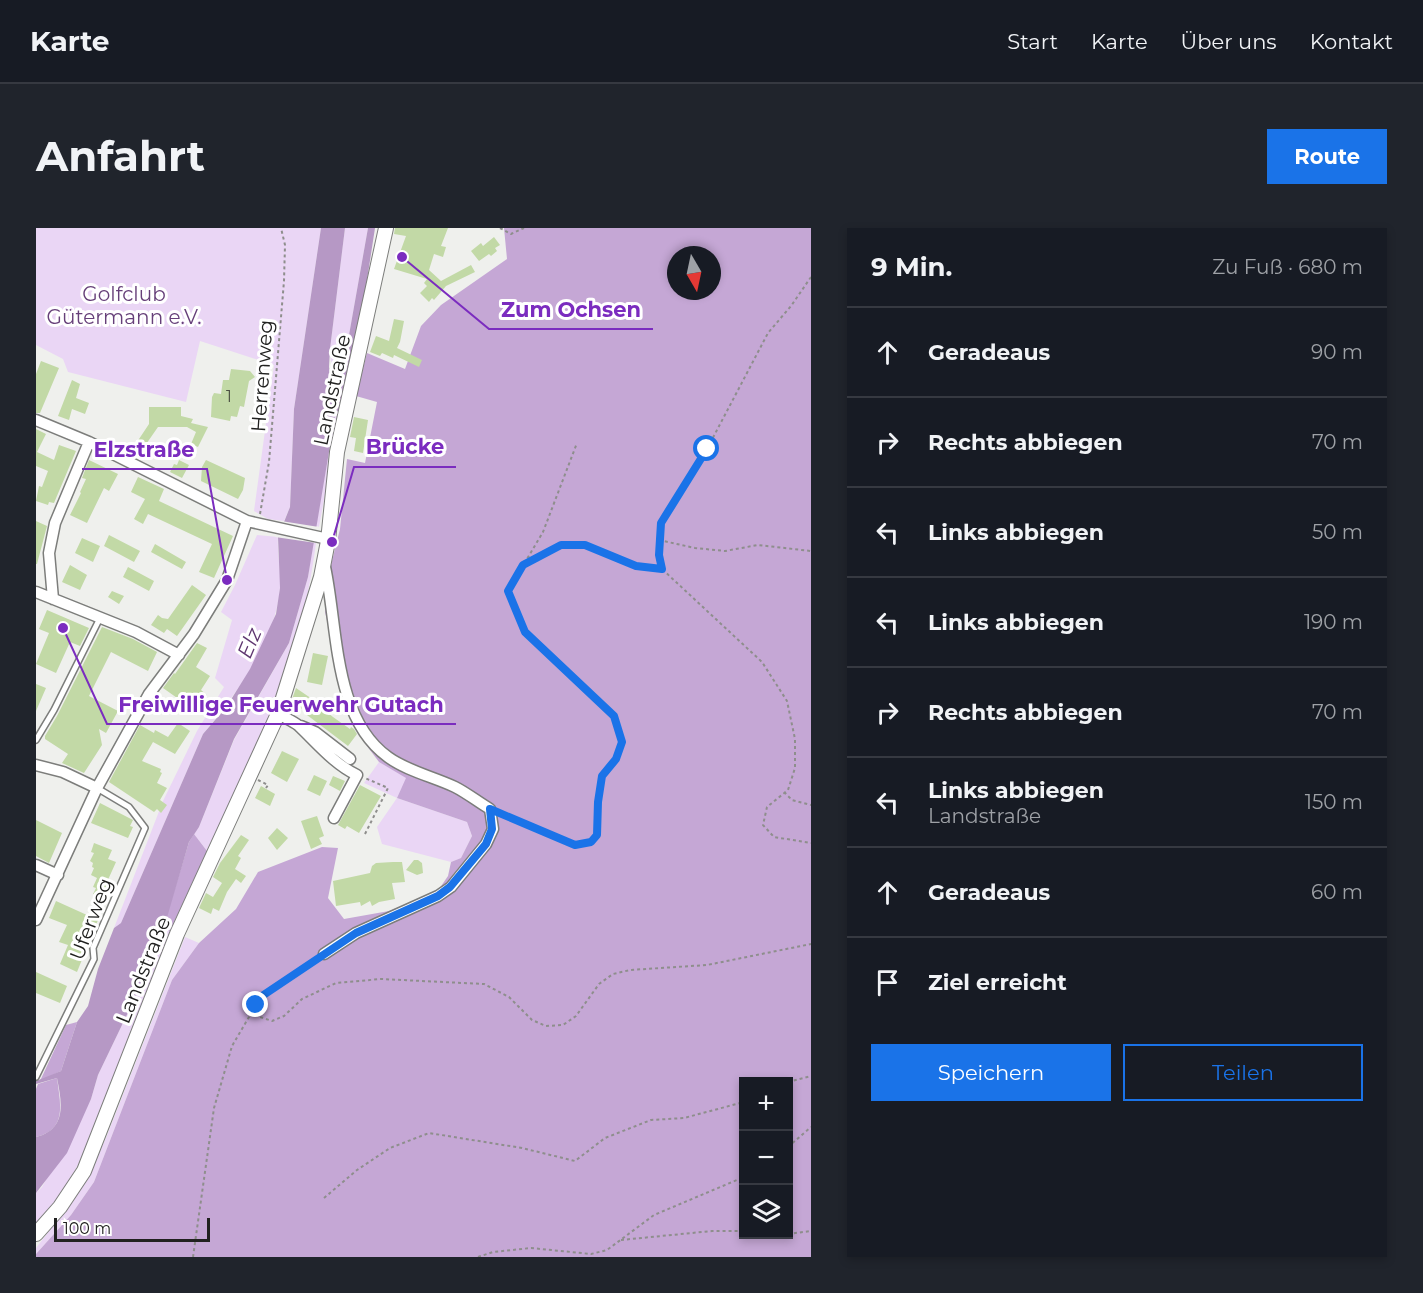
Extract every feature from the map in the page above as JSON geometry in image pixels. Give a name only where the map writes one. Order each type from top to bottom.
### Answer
[{"type":"street","name":"Landstraße","points":[[36,1234],[60,1207],[84,1171],[177,934],[279,714],[321,577],[323,537],[337,452],[386,228]]},
{"type":"street","points":[[36,420],[89,442],[257,525],[323,537]]},
{"type":"street","points":[[53,599],[49,554],[55,523],[89,442]]},
{"type":"street","points":[[36,920],[97,788],[149,694],[194,634],[257,525]]},
{"type":"street","name":"Landstraße","points":[[323,561],[330,589],[338,661],[354,714],[373,745],[391,759],[457,788],[490,809]]},
{"type":"street","points":[[36,592],[136,632],[178,655]]},
{"type":"street","points":[[279,714],[315,732],[350,759]]},
{"type":"street","points":[[298,725],[311,740],[357,775],[334,818]]},
{"type":"street","points":[[36,765],[63,772],[97,788]]},
{"type":"street","points":[[324,954],[356,933],[438,896],[450,887],[486,844],[492,829],[490,809]]},
{"type":"street","points":[[36,865],[58,875]]},
{"type":"lane","points":[[36,740],[54,710],[100,618]]},
{"type":"lane","name":"Uferweg","points":[[36,1077],[93,959],[93,948],[145,828],[129,807],[97,788]]},
{"type":"path","name":"Herrenweg","points":[[257,525],[269,462],[276,387],[285,244],[281,228]]},
{"type":"path","points":[[500,228],[511,234],[524,228]]},
{"type":"path","points":[[811,277],[768,333],[707,449],[661,523],[659,540],[662,569],[762,662],[787,701],[795,739],[795,768],[788,790],[767,807],[763,825],[774,837],[811,843]]},
{"type":"path","points":[[490,809],[575,845],[591,842],[597,835],[602,776],[616,759],[622,742],[614,716],[525,632],[508,591],[543,532],[578,443]]},
{"type":"path","points":[[659,540],[695,548],[725,551],[758,545],[811,551]]},
{"type":"path","points":[[523,565],[561,545],[585,545],[636,566],[662,569]]},
{"type":"path","points":[[357,775],[388,788],[365,834]]},
{"type":"path","points":[[256,779],[268,785],[266,788]]},
{"type":"path","points":[[784,792],[792,800],[811,805]]},
{"type":"path","points":[[256,1005],[260,1017],[272,1021],[284,1016],[302,999],[336,984],[381,979],[454,982],[484,984],[509,997],[532,1020],[546,1026],[563,1025],[576,1016],[598,984],[613,974],[630,970],[707,965],[811,944]]},
{"type":"path","points":[[193,1257],[214,1108],[232,1046],[262,996],[324,954]]},
{"type":"path","points":[[793,1081],[811,1076]]},
{"type":"path","points":[[324,1198],[357,1170],[390,1148],[429,1133],[522,1148],[576,1161],[605,1138],[651,1120],[684,1118],[739,1104]]},
{"type":"path","points":[[793,1144],[811,1127]]},
{"type":"path","points":[[478,1257],[493,1252],[531,1248],[591,1254],[607,1250],[654,1215],[739,1179]]},
{"type":"path","points":[[621,1240],[712,1231],[739,1231]]},
{"type":"path","points":[[793,1233],[811,1231]]},
{"type":"path","points":[[486,1257],[493,1252]]},
{"type":"green space","name":"Golfclub Gütermann e.V.","points":[[36,228],[321,228],[294,409],[290,507],[284,521],[268,519],[254,511],[274,365],[200,341],[186,402],[68,372],[63,359],[36,345]]},
{"type":"green space","points":[[345,228],[368,228],[338,397],[334,401],[330,349]]},
{"type":"green space","points":[[341,405],[319,527],[316,526],[335,416]]},
{"type":"green space","points":[[257,535],[278,537],[280,588],[271,627],[240,685],[203,734],[121,923],[114,928],[163,801],[197,731],[224,687],[215,678],[232,620],[221,612]]},
{"type":"green space","points":[[313,543],[316,543],[307,596],[289,667],[266,725],[207,851],[194,834],[199,827],[234,740],[289,643],[308,577]]},
{"type":"green space","points":[[379,762],[407,778],[397,798],[364,783]]},
{"type":"green space","points":[[397,798],[467,822],[472,836],[461,858],[451,862],[382,844],[377,827]]},
{"type":"green space","points":[[162,931],[171,931],[85,1152],[62,1194],[36,1225],[36,1193],[42,1187],[91,1099],[98,1075],[157,952]]},
{"type":"green space","points":[[185,937],[199,943],[172,980],[94,1182],[71,1215],[36,1254],[36,1248],[86,1180],[106,1138]]},
{"type":"shaded area","points":[[321,228],[345,228],[329,367],[334,401],[336,401],[368,228],[375,228],[357,345],[341,405],[335,416],[308,577],[289,643],[234,739],[199,827],[189,842],[157,952],[98,1075],[91,1099],[67,1153],[36,1193],[36,1137],[53,1128],[58,1121],[61,1106],[57,1078],[36,1084],[36,1081],[61,1071],[77,1022],[88,1006],[98,969],[114,928],[121,923],[203,734],[227,706],[250,669],[276,614],[280,588],[278,537],[290,507],[294,409]]},
{"type":"shaded area","points":[[504,228],[811,228],[811,1257],[36,1257],[36,1254],[71,1215],[94,1182],[172,980],[199,943],[236,909],[258,872],[322,847],[338,848],[328,898],[344,919],[389,911],[437,892],[448,876],[451,862],[461,858],[472,836],[467,822],[397,798],[406,778],[379,762],[364,742],[333,647],[325,612],[329,573],[340,529],[347,459],[365,463],[377,402],[356,396],[367,353],[405,369],[421,326],[441,305],[507,259]]},
{"type":"shaded area","points":[[194,834],[207,851],[170,931],[162,931],[189,842]]},
{"type":"shaded area","points":[[77,1022],[61,1071],[40,1081],[66,1025]]},
{"type":"shaded area","points":[[57,1078],[60,1114],[53,1128],[36,1137],[36,1089],[38,1084]]},
{"type":"pier","points":[[281,521],[319,527],[316,543],[275,537]]},
{"type":"building","points":[[395,228],[448,228],[441,246],[446,247],[443,257],[434,254],[429,270],[441,281],[471,265],[475,272],[446,286],[434,300],[432,298],[429,302],[420,293],[427,286],[424,283],[427,279],[394,269],[406,236],[394,234]]},
{"type":"building","points":[[494,237],[500,245],[495,248],[497,251],[479,261],[471,251],[481,243],[483,246]]},
{"type":"building","points":[[394,319],[404,321],[397,348],[422,360],[419,367],[394,355],[393,358],[382,353],[380,356],[370,352],[376,336],[389,341]]},
{"type":"building","points":[[41,361],[59,368],[40,413],[36,413],[36,374]]},
{"type":"building","points":[[231,369],[250,371],[255,377],[249,381],[244,407],[240,406],[237,417],[231,416],[230,421],[211,417],[212,397],[214,393],[221,394],[223,380],[229,380]]},
{"type":"building","points":[[72,380],[80,384],[76,398],[89,403],[85,414],[72,409],[69,420],[58,416]]},
{"type":"building","points":[[149,407],[181,407],[181,416],[193,419],[191,423],[208,427],[198,447],[191,444],[196,432],[187,427],[158,427],[142,450],[135,445],[149,424]]},
{"type":"building","points":[[354,417],[368,420],[363,453],[354,451],[356,438],[350,437]]},
{"type":"building","points":[[36,429],[46,434],[37,452],[54,460],[59,445],[76,451],[54,503],[49,502],[48,505],[36,501],[39,486],[42,487],[48,471],[36,466]]},
{"type":"building","points":[[89,460],[118,474],[109,491],[104,488],[87,523],[70,515],[86,479],[82,478]]},
{"type":"building","points":[[179,460],[189,465],[182,478],[170,472]]},
{"type":"building","points":[[206,460],[245,478],[243,490],[238,499],[201,481],[202,467]]},
{"type":"building","points":[[138,477],[164,489],[159,501],[233,536],[214,578],[199,572],[212,544],[148,514],[143,524],[134,519],[145,499],[131,492]]},
{"type":"building","points":[[36,521],[47,526],[37,564],[36,564]]},
{"type":"building","points":[[109,535],[140,551],[134,562],[104,546]]},
{"type":"building","points":[[82,538],[100,546],[93,562],[75,553]]},
{"type":"building","points":[[155,544],[186,562],[182,569],[151,552]]},
{"type":"building","points":[[70,565],[87,575],[80,590],[62,582]]},
{"type":"building","points":[[128,567],[154,581],[149,591],[123,577]]},
{"type":"building","points":[[192,585],[206,595],[177,636],[167,629],[164,633],[151,625],[158,615],[168,619]]},
{"type":"building","points":[[112,591],[124,596],[119,604],[108,597]]},
{"type":"building","points":[[47,610],[89,628],[80,646],[70,642],[56,673],[36,664],[49,633],[39,629]]},
{"type":"building","points":[[102,627],[133,639],[157,652],[148,671],[111,652],[89,696],[118,711],[106,733],[99,729],[102,745],[84,773],[62,763],[68,754],[45,739],[45,736]]},
{"type":"building","points":[[197,643],[207,648],[196,667],[210,676],[201,690],[207,695],[202,703],[185,692],[180,700],[163,688]]},
{"type":"building","points":[[313,653],[328,656],[322,685],[307,682]]},
{"type":"building","points":[[36,684],[46,688],[36,711]]},
{"type":"building","points":[[296,688],[333,717],[350,729],[351,727],[354,729],[357,734],[348,746],[291,702]]},
{"type":"building","points":[[178,723],[190,731],[175,754],[153,742],[142,761],[161,769],[162,773],[157,783],[167,788],[160,800],[167,805],[161,813],[157,809],[154,812],[109,782],[140,725],[154,733],[155,730],[168,737]]},
{"type":"building","points":[[282,751],[299,759],[287,782],[271,773]]},
{"type":"building","points":[[314,775],[327,781],[320,796],[307,790]]},
{"type":"building","points":[[333,776],[345,781],[340,791],[329,785]]},
{"type":"building","points":[[360,785],[381,796],[359,833],[347,826],[345,829],[338,825]]},
{"type":"building","points":[[261,786],[275,794],[270,806],[255,798]]},
{"type":"building","points":[[100,803],[133,820],[130,826],[133,827],[128,838],[91,823]]},
{"type":"building","points":[[317,816],[324,836],[319,838],[322,844],[311,849],[301,821]]},
{"type":"building","points":[[36,820],[62,833],[49,863],[36,856]]},
{"type":"building","points":[[277,828],[288,838],[277,850],[268,838]]},
{"type":"building","points":[[241,835],[249,840],[238,856],[241,858],[235,869],[246,876],[241,883],[236,879],[227,892],[219,911],[213,908],[211,914],[199,908],[206,893],[213,897],[222,883],[213,877],[220,863]]},
{"type":"building","points":[[94,843],[112,850],[108,859],[116,862],[107,882],[113,885],[107,900],[93,894],[97,878],[91,875],[94,868],[90,861],[94,853],[91,852]]},
{"type":"building","points":[[414,860],[422,863],[423,873],[417,875],[406,870]]},
{"type":"building","points":[[402,862],[405,882],[392,883],[395,899],[372,906],[370,901],[361,906],[360,902],[336,906],[333,881],[370,873],[372,866],[376,863]]},
{"type":"building","points":[[56,901],[98,920],[77,972],[60,964],[68,945],[59,942],[67,925],[49,918]]},
{"type":"building","points":[[36,972],[67,986],[60,1003],[36,993]]},
{"type":"place","name":"Zum Ochsen","points":[[402,257]]},
{"type":"place","name":"Brücke","points":[[332,542]]},
{"type":"place","name":"Elzstraße","points":[[227,580]]},
{"type":"place","name":"Freiwillige Feuerwehr Gutach","points":[[63,628]]},
{"type":"route","points":[[256,1005],[262,996],[278,984],[356,933],[438,896],[450,887],[486,844],[492,829],[490,809],[575,845],[591,842],[597,835],[602,776],[616,759],[622,742],[614,716],[525,632],[508,591],[523,565],[561,545],[585,545],[636,566],[662,569],[659,555],[661,523],[707,449]]},
{"type":"water label","name":"Elz","points":[[249,643]]}]
